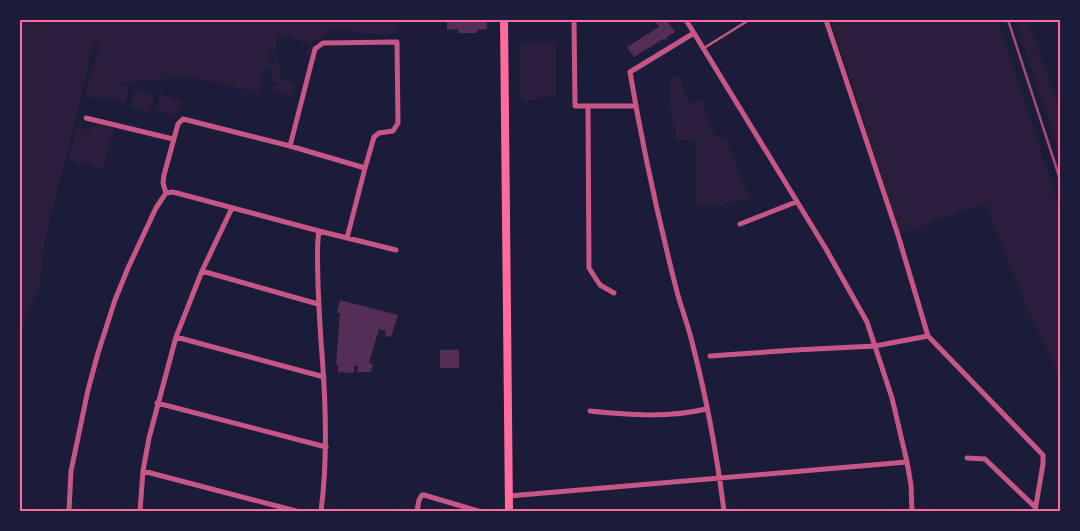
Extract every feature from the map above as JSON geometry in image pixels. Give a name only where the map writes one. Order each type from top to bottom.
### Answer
[{"type":"main road","points":[[504,20],[509,511]]},
{"type":"street","points":[[574,20],[575,106],[636,106]]},
{"type":"street","points":[[686,20],[852,293],[866,322],[892,398],[907,462],[911,485],[912,511]]},
{"type":"street","points":[[826,20],[898,235],[928,336],[1043,455],[1035,509]]},
{"type":"street","points":[[694,33],[630,72],[676,289],[693,344],[724,511]]},
{"type":"street","points":[[290,146],[315,49],[323,43],[397,42],[398,123],[393,131],[379,133],[374,137],[347,238]]},
{"type":"street","points":[[588,106],[589,268],[600,285],[614,292]]},
{"type":"street","points":[[86,118],[173,139]]},
{"type":"street","points":[[166,193],[163,186],[164,175],[178,124],[183,120],[290,146],[365,168]]},
{"type":"street","points":[[69,511],[71,471],[98,353],[115,300],[128,268],[156,208],[166,193],[173,192],[396,250]]},
{"type":"street","points":[[740,224],[796,202]]},
{"type":"street","points":[[140,511],[143,471],[157,403],[176,337],[202,271],[232,208]]},
{"type":"street","points":[[319,231],[316,245],[318,304],[324,376],[326,447],[325,481],[321,511]]},
{"type":"street","points":[[202,271],[318,304]]},
{"type":"street","points":[[710,356],[875,346],[928,336]]},
{"type":"street","points":[[176,337],[324,376]]},
{"type":"street","points":[[157,403],[326,447]]},
{"type":"street","points":[[590,411],[661,415],[686,414],[706,409]]},
{"type":"street","points":[[967,458],[985,458],[1035,509]]},
{"type":"street","points":[[509,496],[907,462]]},
{"type":"street","points":[[143,471],[296,511]]},
{"type":"street","points":[[417,511],[422,495],[478,511]]},
{"type":"lane","points":[[704,48],[749,20]]},
{"type":"shaded area","points":[[20,20],[397,20],[397,33],[381,35],[340,29],[328,30],[321,39],[313,40],[309,55],[307,54],[309,43],[278,35],[275,52],[270,51],[267,61],[273,63],[277,55],[276,60],[279,65],[281,64],[279,79],[295,83],[292,96],[270,90],[272,86],[277,84],[270,80],[272,73],[265,67],[259,93],[190,77],[116,83],[129,87],[125,103],[110,98],[109,100],[101,97],[96,99],[85,97],[100,41],[94,40],[45,239],[40,283],[20,336]]},
{"type":"shaded area","points":[[831,20],[998,20],[1060,211],[1060,378],[1026,306],[985,204],[900,234]]},
{"type":"shaded area","points":[[1015,20],[1028,20],[1060,112],[1060,156]]},
{"type":"shaded area","points":[[519,43],[556,43],[556,96],[521,102]]},
{"type":"shaded area","points":[[680,74],[686,98],[692,103],[702,98],[710,128],[719,138],[725,136],[750,199],[713,207],[696,205],[695,141],[676,140],[675,126],[671,126],[670,80]]},
{"type":"shaded area","points":[[135,89],[155,94],[150,112],[130,107]]},
{"type":"shaded area","points":[[160,94],[182,100],[178,114],[175,113],[174,116],[156,111]]},
{"type":"shaded area","points":[[97,124],[114,128],[103,169],[68,160],[77,128],[90,130]]},
{"type":"building","points":[[447,20],[487,20],[487,29],[477,30],[477,33],[458,33],[458,29],[447,30]]},
{"type":"building","points":[[654,20],[667,20],[675,32],[667,37],[667,40],[663,39],[634,57],[627,47],[659,27]]},
{"type":"building","points":[[340,300],[398,315],[391,337],[385,336],[386,331],[379,329],[369,363],[373,364],[371,372],[357,372],[358,366],[354,366],[354,373],[338,372],[338,365],[336,365],[340,313],[337,313]]},
{"type":"building","points":[[440,350],[459,350],[459,368],[440,368]]},
{"type":"railway","points":[[1008,20],[1060,179]]}]
